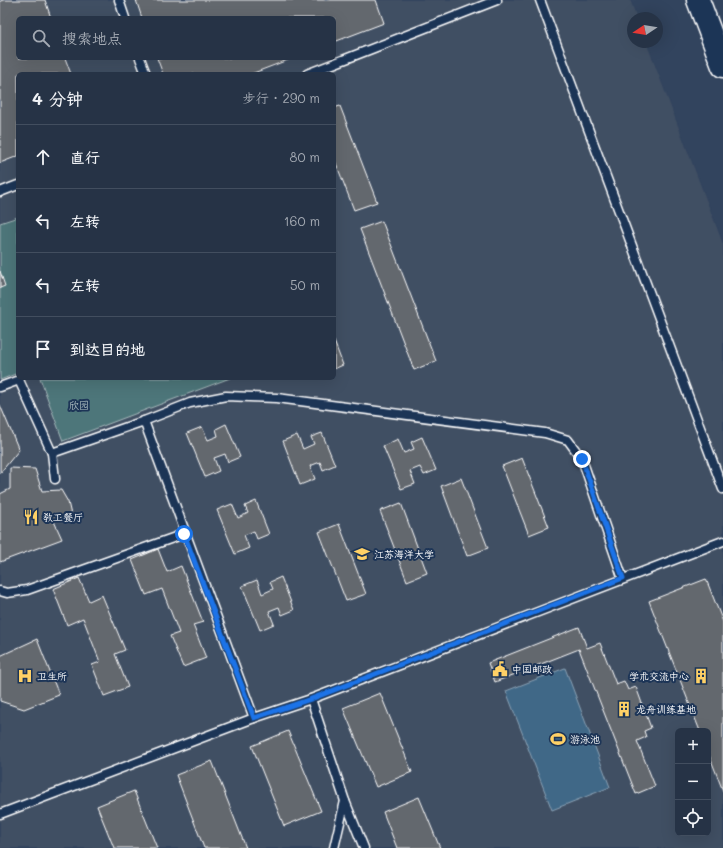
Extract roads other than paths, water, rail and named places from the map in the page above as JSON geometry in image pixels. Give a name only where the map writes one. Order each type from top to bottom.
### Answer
[{"type":"main road","points":[[698,0],[723,66]]},
{"type":"lane","points":[[119,0],[124,16]]},
{"type":"lane","points":[[312,72],[497,0]]},
{"type":"lane","points":[[540,0],[723,489]]},
{"type":"lane","points":[[141,60],[145,72]]},
{"type":"lane","points":[[0,192],[16,186]]},
{"type":"lane","points":[[0,387],[19,380],[52,453],[55,479]]},
{"type":"lane","points":[[52,453],[144,421],[190,403],[226,396],[285,399],[545,433],[568,440],[582,459],[623,578]]},
{"type":"lane","points":[[144,421],[184,534],[254,718]]},
{"type":"lane","points":[[0,591],[7,593],[27,590],[184,534]]},
{"type":"lane","points":[[0,814],[254,718],[311,699],[623,578],[723,541]]},
{"type":"lane","points":[[311,699],[345,801],[364,848]]},
{"type":"lane","points":[[334,848],[345,801]]},
{"type":"water","name":"游泳池","points":[[565,668],[610,787],[552,810],[506,691]]},
{"type":"place","name":"教工餐厅","points":[[31,517]]},
{"type":"place","name":"江苏海洋大学","points":[[362,554]]},
{"type":"place","name":"中国邮政","points":[[500,669]]},
{"type":"place","name":"卫生所","points":[[25,676]]},
{"type":"place","name":"学术交流中心","points":[[701,676]]},
{"type":"place","name":"龙舟训练基地","points":[[624,709]]},
{"type":"place","name":"游泳池","points":[[558,739]]},
{"type":"park label","name":"欣园","points":[[79,405]]}]
